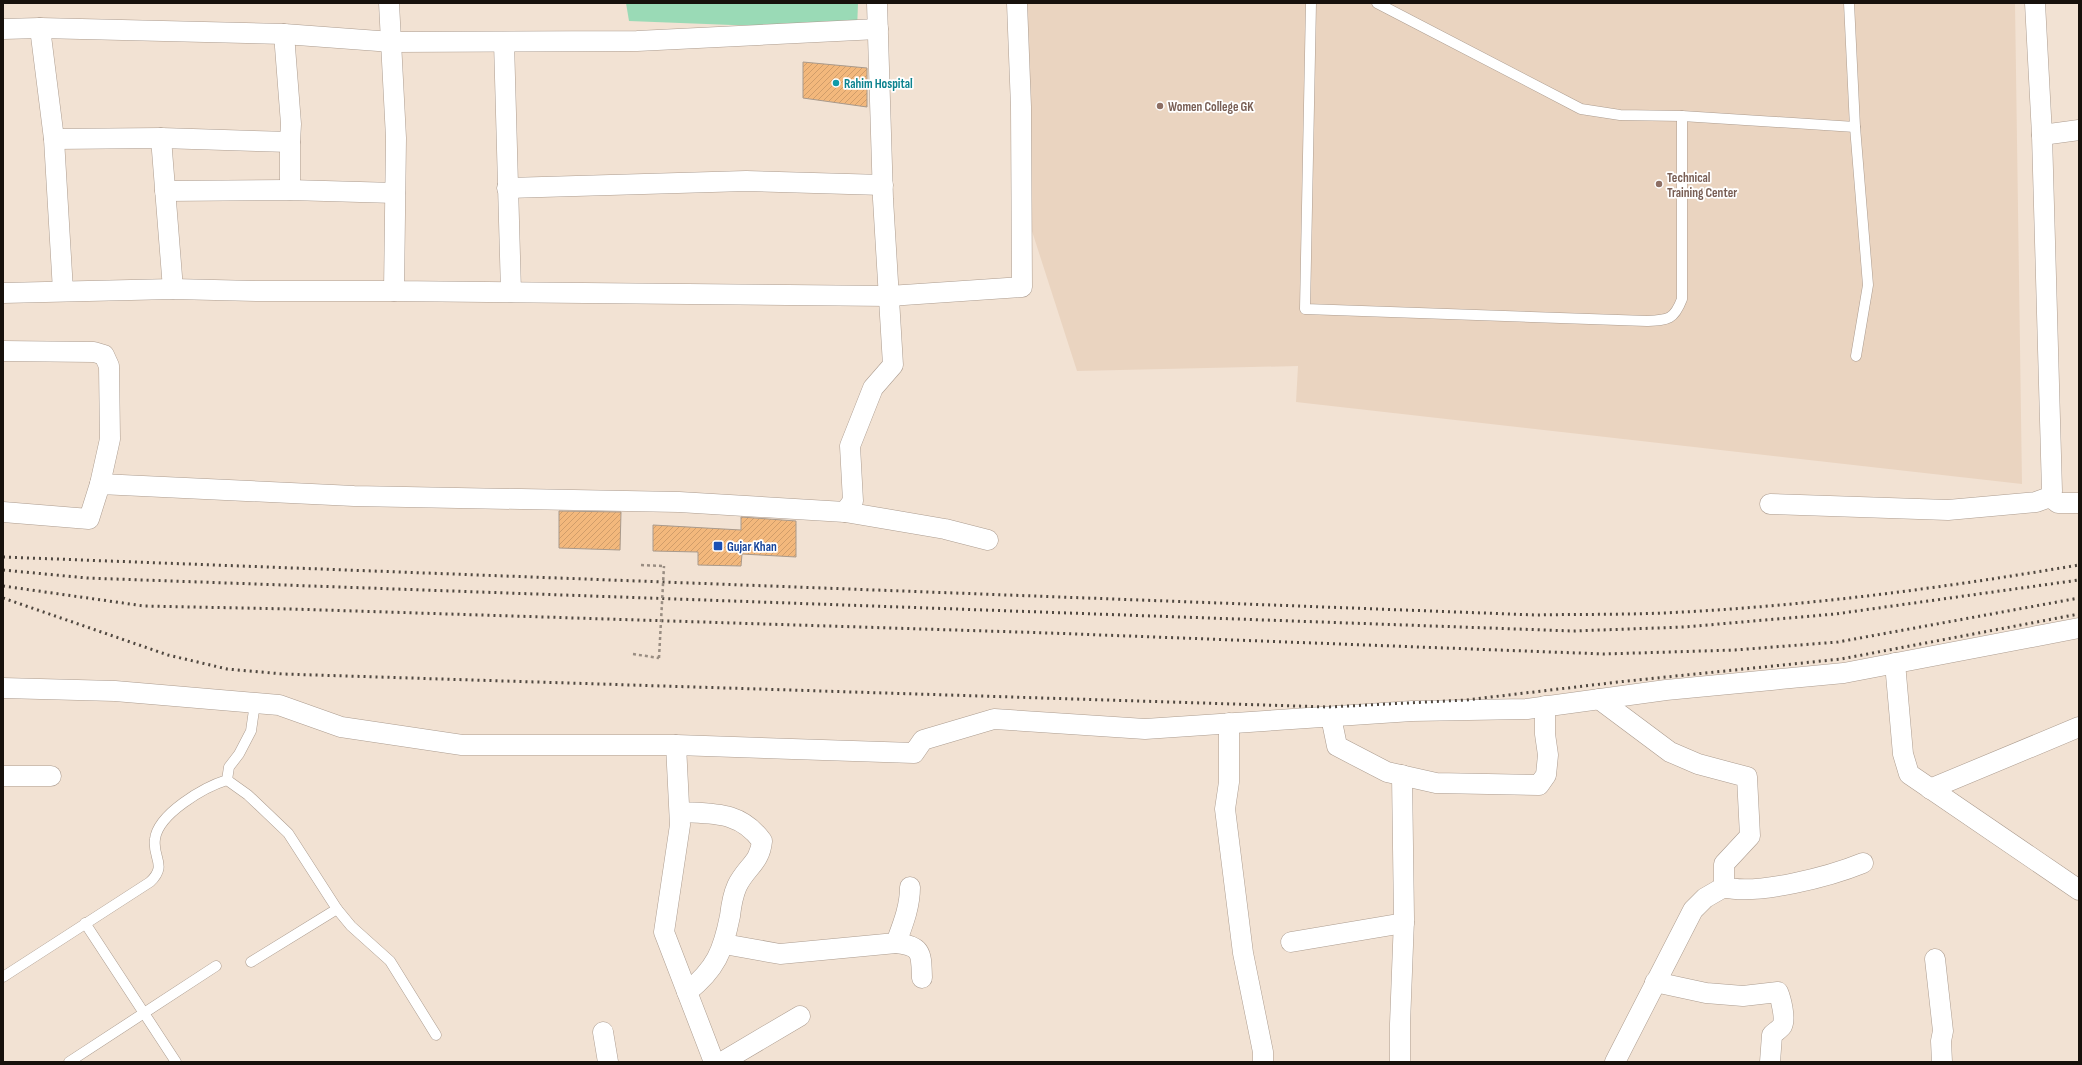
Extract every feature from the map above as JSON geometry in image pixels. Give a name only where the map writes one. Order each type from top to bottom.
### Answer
[{"type":"street","points":[[389,3],[396,138],[394,290]]},
{"type":"street","points":[[845,512],[853,501],[850,446],[873,388],[893,365],[883,185],[877,3]]},
{"type":"street","points":[[3,293],[173,289],[258,292],[394,290],[889,296],[1022,287],[1021,107],[1018,3]]},
{"type":"street","points":[[2035,3],[2042,134],[2052,491],[2050,497]]},
{"type":"street","points":[[4,27],[284,34],[392,42],[637,41],[878,29]]},
{"type":"street","points":[[40,28],[54,139],[63,291]]},
{"type":"street","points":[[284,34],[291,124],[290,190]]},
{"type":"street","points":[[504,42],[511,292]]},
{"type":"street","points":[[2042,134],[2079,130]]},
{"type":"street","points":[[54,139],[161,138],[290,142]]},
{"type":"street","points":[[161,138],[173,289]]},
{"type":"street","points":[[507,188],[746,181],[883,185]]},
{"type":"street","points":[[165,191],[290,190],[395,193]]},
{"type":"street","points":[[3,351],[94,352],[104,356],[109,366],[110,439],[100,484],[89,519],[3,512]]},
{"type":"street","points":[[100,484],[354,496],[679,502],[845,512],[945,529],[988,540]]},
{"type":"street","points":[[2050,497],[2058,503],[2079,503]]},
{"type":"street","points":[[1770,504],[1948,510],[2036,502],[2050,497]]},
{"type":"street","points":[[3,688],[115,691],[279,705],[342,727],[462,745],[676,745],[914,753],[923,740],[994,720],[1145,729],[1412,711],[1527,709],[1666,690],[1844,673],[2079,628]]},
{"type":"street","points":[[1895,663],[1905,763],[1909,774],[2079,890]]},
{"type":"street","points":[[1599,699],[1670,752],[1698,764],[1747,777],[1750,836],[1724,864],[1724,887]]},
{"type":"street","points":[[1331,717],[1337,746],[1387,772],[1436,783],[1539,785],[1546,775],[1548,755],[1545,734],[1545,706]]},
{"type":"street","points":[[1229,724],[1229,782],[1225,810],[1238,918],[1263,1052],[1263,1062]]},
{"type":"street","points":[[1930,789],[2079,727]]},
{"type":"street","points":[[676,745],[680,825],[664,932],[714,1062]]},
{"type":"street","points":[[3,776],[51,776]]},
{"type":"street","points":[[1400,1062],[1404,923],[1402,776]]},
{"type":"street","points":[[680,812],[730,816],[746,824],[762,841],[761,853],[746,871],[737,887],[724,944],[714,966],[687,992]]},
{"type":"street","points":[[1615,1062],[1655,982],[1694,910],[1705,898],[1724,887],[1736,890],[1760,889],[1843,871],[1863,864]]},
{"type":"street","points":[[896,943],[906,914],[910,887]]},
{"type":"street","points":[[1291,942],[1404,923]]},
{"type":"street","points":[[724,944],[780,954],[896,943],[911,945],[916,948],[921,960],[922,978]]},
{"type":"street","points":[[1935,959],[1943,1031],[1941,1041],[1942,1062]]},
{"type":"street","points":[[1655,982],[1706,993],[1743,996],[1778,992],[1782,1005],[1782,1027],[1772,1035],[1770,1062]]},
{"type":"street","points":[[722,1062],[800,1016]]},
{"type":"street","points":[[603,1032],[608,1062]]},
{"type":"lane","points":[[1311,3],[1305,309],[1647,321],[1668,320],[1678,311],[1682,299],[1682,116]]},
{"type":"lane","points":[[1377,3],[1581,109],[1620,115],[1682,116],[1856,127]]},
{"type":"lane","points":[[1848,3],[1868,285],[1856,356]]},
{"type":"lane","points":[[227,780],[229,767],[239,754],[251,731],[255,703]]},
{"type":"lane","points":[[227,780],[248,795],[288,833],[337,910],[351,926],[390,961],[436,1035]]},
{"type":"lane","points":[[3,977],[150,882],[157,875],[160,867],[154,840],[158,829],[167,817],[198,793],[214,784],[227,780]]},
{"type":"lane","points":[[252,962],[337,910]]},
{"type":"lane","points":[[85,923],[176,1062]]},
{"type":"lane","points":[[69,1062],[216,966]]},
{"type":"path","points":[[633,654],[659,658],[664,566],[641,565]]},
{"type":"shaded area","name":"Technical Training Center","points":[[1020,3],[2015,3],[2022,484],[1296,402],[1298,366],[1077,371],[1021,197]]},
{"type":"green space","points":[[626,3],[858,3],[857,30],[629,21]]},
{"type":"building","name":"Rahim Hospital","points":[[803,62],[867,68],[867,107],[803,98]]},
{"type":"building","points":[[559,511],[621,512],[620,550],[559,548]]},
{"type":"building","points":[[741,517],[796,521],[796,557],[742,554],[741,566],[698,565],[698,552],[653,551],[653,525],[741,530]]},
{"type":"railway","points":[[3,557],[1536,615],[1665,613],[1783,605],[1931,588],[2079,565]]},
{"type":"railway","points":[[3,570],[87,578],[1573,631],[1684,627],[1835,614],[2079,580]]},
{"type":"railway","points":[[3,586],[144,606],[291,609],[1049,633],[1604,654],[1735,650],[1838,642],[2079,598]]},
{"type":"railway","points":[[3,598],[168,655],[227,669],[283,674],[1328,707],[1466,700],[1618,682],[1841,659],[2079,614]]},
{"type":"place","name":"Rahim Hospital","points":[[836,83]]},
{"type":"place","name":"Women College GK","points":[[1160,106]]},
{"type":"place","name":"Technical Training Center","points":[[1659,184]]},
{"type":"place","name":"Gujar Khan","points":[[718,546]]}]
